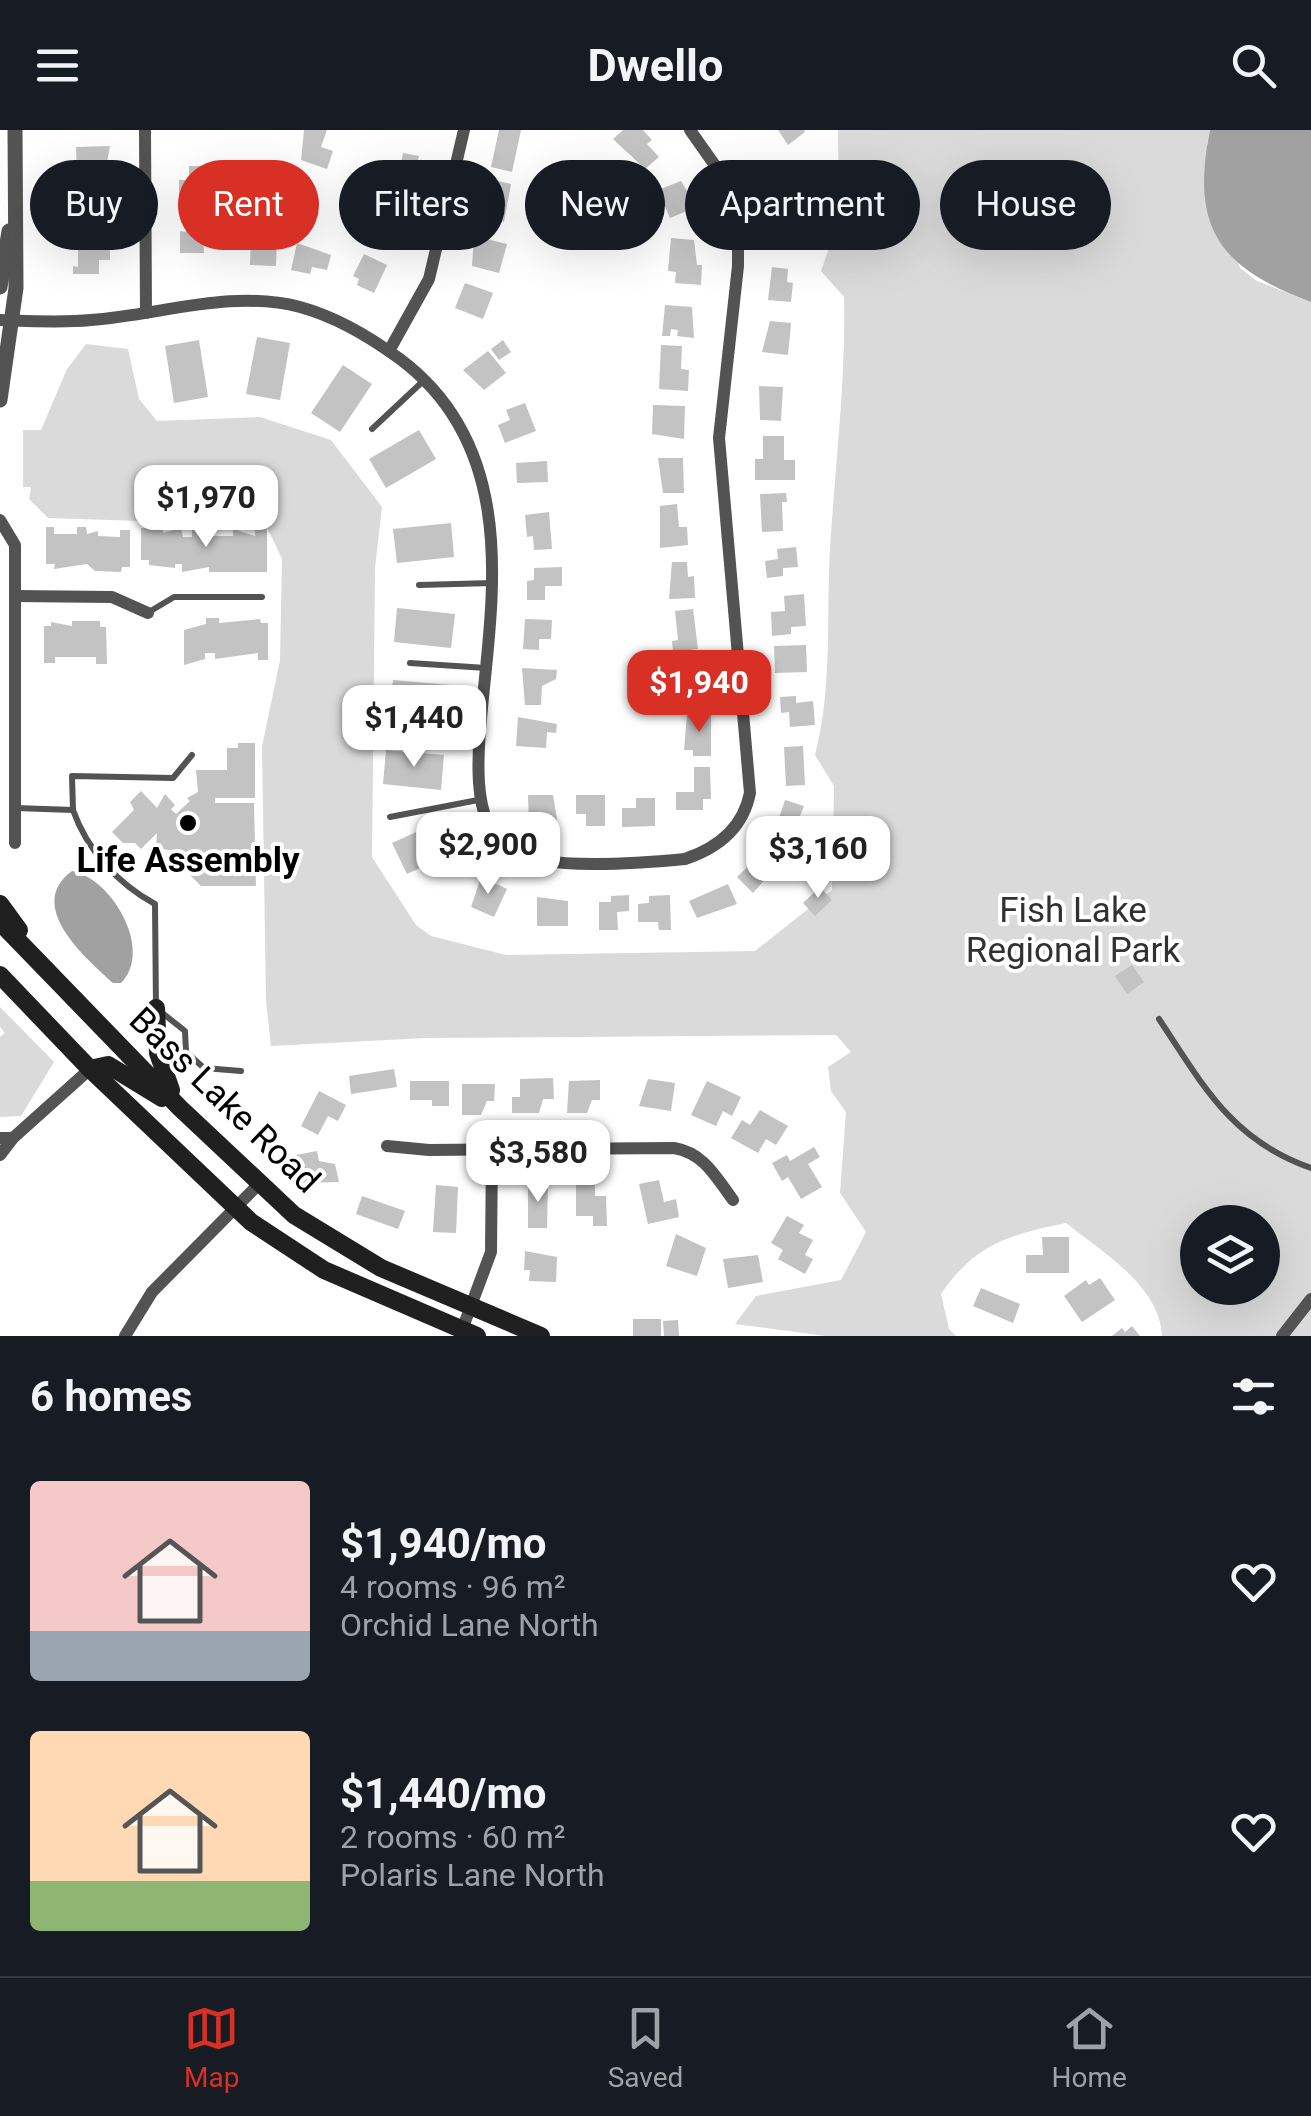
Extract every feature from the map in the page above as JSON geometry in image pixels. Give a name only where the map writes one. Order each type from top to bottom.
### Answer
[{"type":"main road","points":[[0,904],[42,964]]},
{"type":"main road","name":"Bass Lake Road","points":[[0,922],[258,1185],[352,1253],[541,1336]]},
{"type":"main road","name":"Bass Lake Road","points":[[0,976],[235,1208],[324,1270],[469,1333]]},
{"type":"main road","points":[[156,1008],[158,1052],[180,1108]]},
{"type":"main road","points":[[90,1069],[108,1064],[180,1108]]},
{"type":"street","points":[[0,400],[15,130]]},
{"type":"street","points":[[145,130],[146,313]]},
{"type":"street","points":[[389,351],[428,278],[464,130]]},
{"type":"street","points":[[7,320],[90,320],[228,301],[272,302],[319,313],[389,351],[425,380],[474,450],[489,512],[493,584],[478,800],[492,834],[526,859],[685,859],[704,853],[730,833],[742,817],[750,792],[720,438],[740,243],[738,218],[726,181],[690,130]]},
{"type":"street","points":[[0,287],[14,197]]},
{"type":"street","points":[[0,520],[15,544],[15,843]]},
{"type":"street","points":[[15,596],[112,597],[148,613]]},
{"type":"street","points":[[0,1155],[7,1138],[90,1069]]},
{"type":"street","points":[[387,1146],[686,1150],[706,1164],[733,1200]]},
{"type":"street","points":[[469,1333],[472,1307],[491,1252],[492,1150]]},
{"type":"street","points":[[125,1336],[152,1292],[258,1185]]},
{"type":"street","points":[[1282,1336],[1311,1300]]},
{"type":"lane","points":[[372,429],[425,380]]},
{"type":"lane","points":[[419,584],[493,584]]},
{"type":"lane","points":[[148,613],[174,597],[262,596]]},
{"type":"lane","points":[[410,663],[487,668]]},
{"type":"lane","points":[[403,730],[481,734]]},
{"type":"lane","points":[[192,755],[174,778],[72,776],[73,810],[95,853],[136,894],[156,904],[156,1008],[186,1031],[186,1052],[204,1068],[241,1071]]},
{"type":"lane","points":[[390,817],[478,800]]},
{"type":"lane","points":[[15,808],[73,810]]},
{"type":"lane","points":[[1159,1019],[1229,1120],[1272,1151],[1311,1168]]},
{"type":"green space","name":"Fish Lake Regional Park","points":[[838,130],[1210,130],[1207,144],[1240,268],[1257,281],[1311,302],[1311,1336],[1162,1336],[1159,1318],[1140,1286],[1112,1258],[1066,1223],[994,1244],[954,1277],[941,1294],[949,1329],[956,1336],[826,1336],[735,1324],[756,1296],[841,1280],[866,1232],[840,1193],[846,1112],[831,1091],[828,1067],[851,1052],[836,1035],[426,1038],[271,1046],[266,1000],[262,747],[280,660],[282,559],[266,525],[48,518],[29,499],[31,487],[23,487],[23,430],[41,430],[67,369],[86,344],[128,349],[139,399],[157,421],[260,417],[331,440],[382,507],[375,568],[372,857],[416,925],[431,936],[506,955],[755,951],[832,890],[834,786],[815,755],[827,678],[844,297],[821,271],[828,250],[920,250],[920,160],[838,160]]},
{"type":"green space","points":[[0,1007],[54,1062],[21,1116],[0,1117],[0,1037],[5,1033],[0,1027]]},
{"type":"shaded area","points":[[1210,130],[1311,130],[1311,302],[1254,275],[1219,240],[1209,219],[1205,194]]},
{"type":"shaded area","points":[[72,871],[101,887],[124,918],[133,953],[130,969],[121,983],[113,983],[89,960],[57,915],[54,900],[59,885]]},
{"type":"building","points":[[304,130],[327,130],[321,147],[333,151],[327,169],[319,166],[319,160],[301,160]]},
{"type":"building","points":[[499,130],[521,130],[512,172],[505,170],[505,160],[493,160]]},
{"type":"building","points":[[623,130],[643,130],[652,140],[647,144],[659,157],[635,160],[613,139]]},
{"type":"building","points":[[778,130],[804,130],[805,132],[788,145]]},
{"type":"building","points":[[110,146],[107,160],[76,160],[76,147]]},
{"type":"building","points":[[403,153],[419,156],[418,160],[402,160]]},
{"type":"building","points":[[681,181],[685,188],[685,212],[670,218],[665,206],[665,187]]},
{"type":"building","points":[[505,183],[511,184],[505,217]]},
{"type":"building","points":[[671,238],[685,239],[685,250],[695,250],[697,265],[702,265],[701,285],[675,283],[676,272],[668,271]]},
{"type":"building","points":[[507,244],[499,273],[472,266],[473,250],[505,250]]},
{"type":"building","points":[[78,250],[110,250],[110,260],[99,260],[99,274],[73,274],[73,266],[78,267]]},
{"type":"building","points":[[180,250],[204,250],[204,253]]},
{"type":"building","points":[[250,250],[277,250],[276,266],[250,265]]},
{"type":"building","points":[[295,250],[331,255],[327,270],[312,267],[310,274],[291,270]]},
{"type":"building","points":[[364,254],[387,265],[374,293],[357,285],[359,279],[353,276]]},
{"type":"building","points":[[772,267],[788,269],[787,282],[793,283],[791,302],[768,300]]},
{"type":"building","points":[[465,283],[493,293],[483,319],[455,308]]},
{"type":"building","points":[[665,305],[692,307],[694,338],[677,336],[678,330],[671,329],[670,336],[662,336]]},
{"type":"building","points":[[770,321],[791,323],[788,355],[762,352]]},
{"type":"building","points":[[257,337],[290,343],[280,400],[246,394]]},
{"type":"building","points":[[199,340],[208,397],[174,403],[165,346]]},
{"type":"building","points":[[503,340],[511,352],[499,360],[491,349]]},
{"type":"building","points":[[661,345],[682,346],[681,369],[689,370],[688,391],[659,389]]},
{"type":"building","points":[[488,351],[506,373],[484,390],[463,370]]},
{"type":"building","points":[[343,365],[372,384],[340,432],[311,413]]},
{"type":"building","points":[[759,386],[783,387],[781,421],[760,420]]},
{"type":"building","points":[[525,403],[536,431],[505,443],[498,425],[510,420],[506,410]]},
{"type":"building","points":[[653,405],[685,406],[684,439],[652,434]]},
{"type":"building","points":[[419,430],[436,459],[386,488],[369,459]]},
{"type":"building","points":[[763,436],[784,436],[784,460],[795,460],[795,480],[755,480],[755,459],[763,459]]},
{"type":"building","points":[[658,458],[683,458],[684,493],[663,493]]},
{"type":"building","points":[[547,461],[548,482],[517,483],[516,463]]},
{"type":"building","points":[[786,493],[787,502],[782,502],[783,531],[762,532],[760,494]]},
{"type":"building","points":[[677,504],[679,527],[687,527],[688,545],[660,548],[660,506]]},
{"type":"building","points":[[549,512],[552,549],[534,550],[533,536],[527,537],[525,515]]},
{"type":"building","points":[[451,523],[454,557],[397,563],[393,529]]},
{"type":"building","points":[[46,527],[54,527],[54,534],[77,534],[77,527],[86,527],[87,534],[98,531],[98,536],[120,537],[120,530],[130,530],[130,567],[122,567],[121,572],[95,571],[87,564],[54,569],[55,564],[46,564]]},
{"type":"building","points":[[141,528],[163,528],[163,533],[181,528],[183,537],[192,537],[192,530],[202,530],[202,537],[204,530],[213,530],[213,536],[233,536],[233,529],[255,536],[255,529],[267,529],[267,572],[209,572],[209,567],[182,572],[182,564],[175,564],[175,568],[149,565],[149,560],[141,560]]},
{"type":"building","points":[[796,547],[798,567],[783,568],[783,576],[767,578],[765,561],[778,559],[777,549]]},
{"type":"building","points":[[672,562],[687,562],[688,577],[694,576],[695,598],[669,599]]},
{"type":"building","points":[[562,567],[562,586],[545,586],[545,600],[527,600],[527,581],[534,580],[534,568]]},
{"type":"building","points":[[804,594],[806,626],[791,627],[791,634],[772,636],[771,612],[785,611],[784,596]]},
{"type":"building","points":[[397,608],[455,614],[451,648],[394,642]]},
{"type":"building","points":[[693,609],[698,649],[673,652],[672,641],[678,640],[675,611]]},
{"type":"building","points":[[206,618],[219,618],[219,623],[260,619],[261,623],[268,623],[268,660],[258,660],[258,653],[215,659],[215,653],[205,653],[205,659],[184,665],[184,630],[206,624]]},
{"type":"building","points":[[525,619],[552,620],[551,639],[539,639],[539,650],[523,649]]},
{"type":"building","points":[[72,621],[100,621],[100,627],[106,627],[107,664],[96,664],[96,657],[55,657],[55,663],[44,663],[44,626],[51,626],[51,622],[72,626]]},
{"type":"building","points":[[806,645],[807,672],[775,673],[774,646]]},
{"type":"building","points":[[701,660],[705,691],[674,695],[673,682],[664,683],[663,670],[670,669],[670,664]]},
{"type":"building","points":[[522,668],[557,670],[556,679],[542,686],[541,705],[525,705]]},
{"type":"building","points":[[393,680],[451,685],[448,719],[390,714]]},
{"type":"building","points":[[796,696],[796,703],[813,701],[815,725],[790,727],[789,712],[781,713],[780,697]]},
{"type":"building","points":[[711,714],[711,756],[693,756],[693,750],[684,750],[687,715]]},
{"type":"building","points":[[518,717],[557,724],[556,733],[547,732],[546,748],[516,746]]},
{"type":"building","name":"Life Assembly","points":[[238,743],[255,743],[255,798],[215,798],[215,803],[254,803],[256,886],[201,886],[187,872],[187,861],[173,874],[166,866],[181,852],[156,848],[157,833],[141,849],[135,843],[123,843],[112,832],[134,810],[130,802],[141,791],[157,808],[165,794],[175,805],[171,809],[176,814],[190,801],[187,798],[198,792],[196,770],[227,770],[227,748],[238,748]]},
{"type":"building","points":[[803,746],[805,785],[786,786],[784,747]]},
{"type":"building","points":[[386,750],[444,755],[441,790],[383,784]]},
{"type":"building","points":[[694,767],[710,767],[711,799],[703,799],[703,810],[676,810],[676,792],[694,792]]},
{"type":"building","points":[[528,795],[553,795],[558,825],[529,826]]},
{"type":"building","points":[[576,795],[605,795],[605,826],[586,826],[586,814],[576,814]]},
{"type":"building","points":[[636,798],[655,798],[655,826],[622,827],[622,808],[636,808]]},
{"type":"building","points":[[785,800],[804,806],[800,816],[811,820],[807,830],[815,832],[810,846],[772,839]]},
{"type":"building","points":[[445,819],[459,850],[407,874],[392,843]]},
{"type":"building","points":[[769,846],[782,860],[753,893],[737,877]]},
{"type":"building","points":[[481,877],[507,889],[494,917],[471,907]]},
{"type":"building","points":[[728,884],[737,904],[697,918],[689,901]]},
{"type":"building","points":[[820,887],[832,900],[815,916],[803,903]]},
{"type":"building","points":[[629,895],[629,911],[617,912],[618,930],[599,930],[599,902],[611,902],[611,896]]},
{"type":"building","points":[[670,895],[671,930],[659,930],[658,922],[638,922],[638,904],[649,903],[649,896]]},
{"type":"building","points":[[537,897],[568,901],[568,926],[537,926]]},
{"type":"building","points":[[1132,965],[1144,982],[1127,994],[1115,976]]},
{"type":"building","points":[[394,1069],[397,1087],[351,1094],[349,1076]]},
{"type":"building","points":[[553,1078],[554,1099],[543,1099],[539,1113],[512,1113],[512,1097],[520,1097],[520,1079]]},
{"type":"building","points":[[648,1079],[675,1083],[671,1111],[639,1106]]},
{"type":"building","points":[[600,1080],[600,1100],[592,1100],[587,1113],[567,1113],[569,1081]]},
{"type":"building","points":[[410,1081],[449,1081],[449,1106],[432,1106],[432,1100],[410,1100]]},
{"type":"building","points":[[707,1081],[741,1097],[732,1116],[723,1111],[716,1126],[691,1115]]},
{"type":"building","points":[[462,1084],[495,1084],[494,1101],[487,1101],[481,1115],[462,1115]]},
{"type":"building","points":[[319,1091],[346,1105],[338,1121],[328,1116],[318,1135],[301,1126]]},
{"type":"building","points":[[760,1110],[788,1126],[776,1145],[766,1139],[758,1153],[731,1138],[742,1120],[750,1125]]},
{"type":"building","points":[[814,1147],[820,1157],[808,1164],[822,1187],[801,1199],[788,1177],[782,1181],[772,1163],[787,1155],[790,1161]]},
{"type":"building","points":[[317,1151],[319,1161],[335,1164],[339,1182],[303,1183],[300,1173],[294,1175],[291,1162],[297,1160],[296,1155]]},
{"type":"building","points":[[659,1180],[664,1202],[676,1199],[679,1217],[648,1224],[639,1184]]},
{"type":"building","points":[[528,1183],[548,1183],[547,1228],[528,1228]]},
{"type":"building","points":[[576,1183],[595,1183],[595,1196],[606,1196],[607,1226],[593,1226],[593,1216],[576,1216]]},
{"type":"building","points":[[436,1185],[458,1187],[456,1233],[433,1232]]},
{"type":"building","points":[[362,1196],[405,1211],[398,1229],[356,1214]]},
{"type":"building","points":[[787,1216],[804,1225],[799,1233],[813,1240],[805,1255],[813,1259],[805,1274],[778,1259],[783,1250],[771,1243]]},
{"type":"building","points":[[676,1234],[706,1248],[697,1276],[666,1266]]},
{"type":"building","points":[[1042,1237],[1069,1237],[1069,1273],[1026,1273],[1026,1255],[1043,1255]]},
{"type":"building","points":[[525,1251],[557,1257],[556,1282],[529,1281],[530,1270],[524,1270]]},
{"type":"building","points":[[758,1255],[763,1282],[728,1288],[723,1259]]},
{"type":"building","points":[[1100,1278],[1115,1300],[1082,1322],[1064,1296],[1086,1280],[1089,1285]]},
{"type":"building","points":[[981,1288],[1020,1304],[1013,1323],[973,1306]]},
{"type":"building","points":[[633,1319],[661,1319],[661,1336],[633,1336]]},
{"type":"building","points":[[678,1320],[679,1336],[664,1336],[663,1321]]},
{"type":"building","points":[[1132,1326],[1140,1336],[1112,1336],[1122,1328],[1125,1332]]},
{"type":"place","name":"Life Assembly","points":[[188,823]]}]
